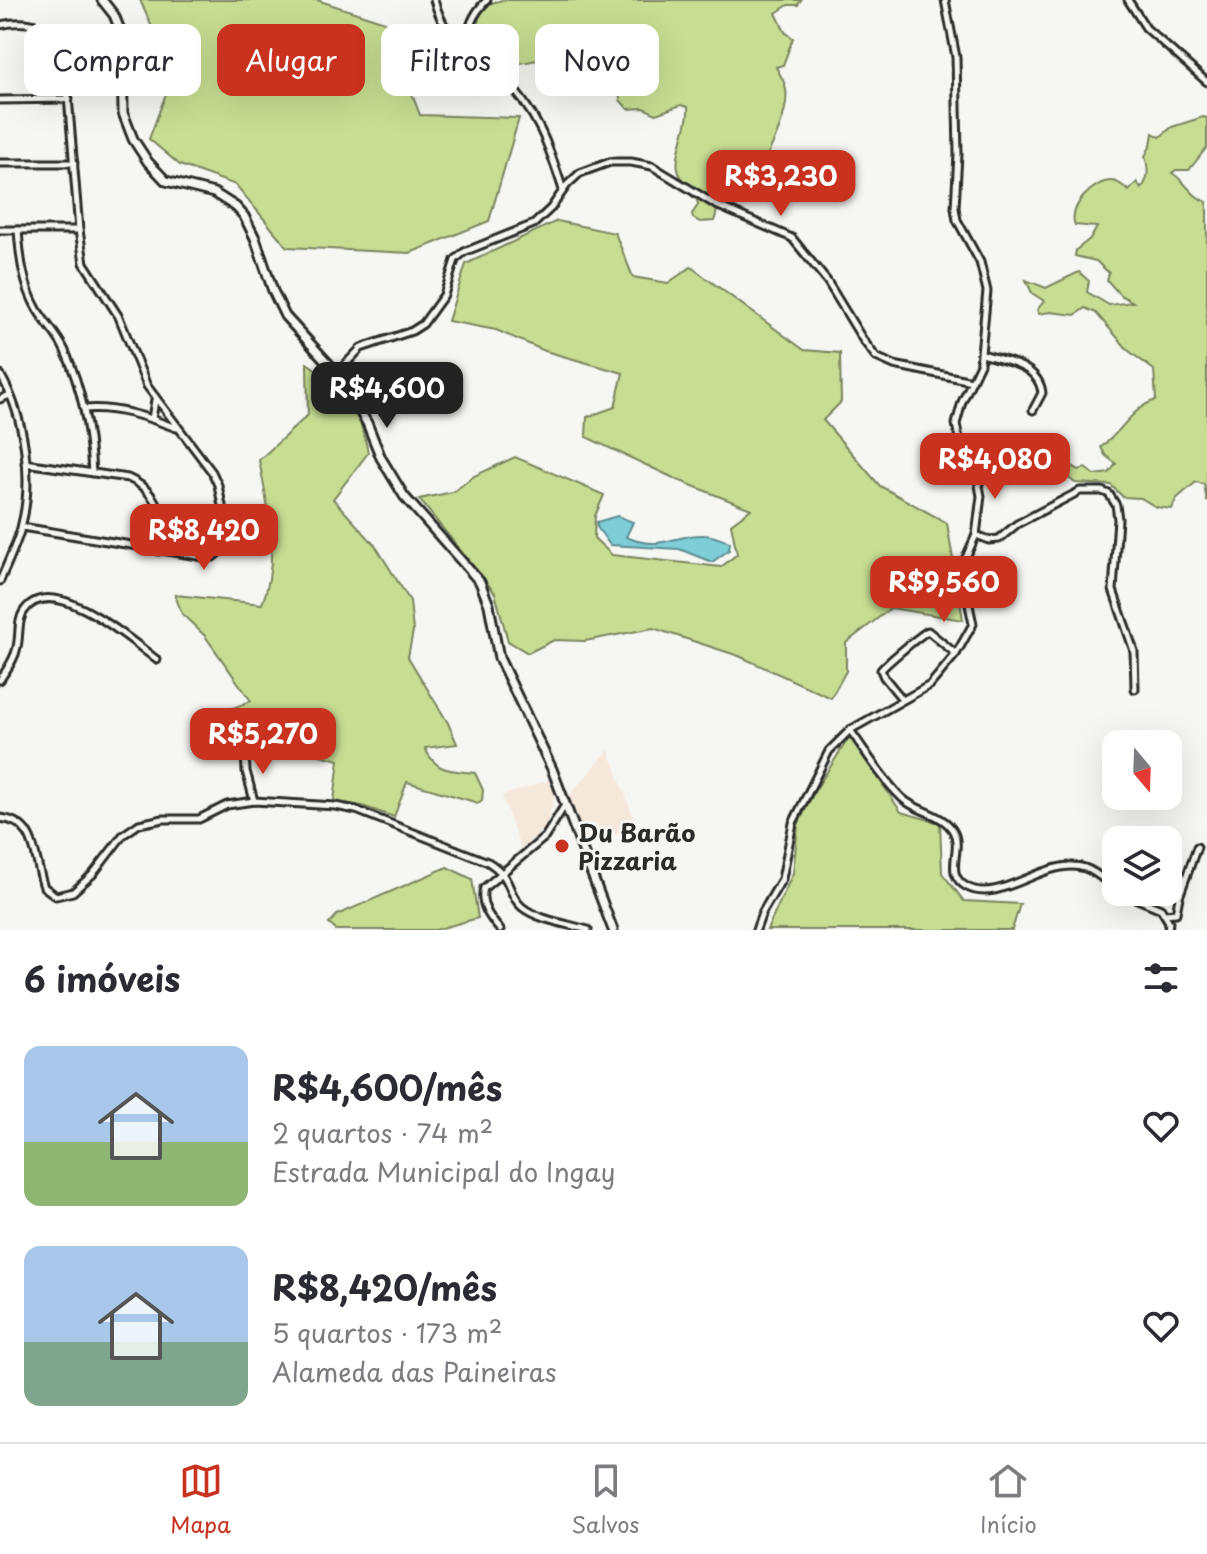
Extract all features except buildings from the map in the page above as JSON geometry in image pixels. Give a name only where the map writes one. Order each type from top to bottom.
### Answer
[{"type":"street","points":[[102,0],[114,15],[122,35],[123,113],[140,151],[155,172],[166,181],[214,193],[236,207],[250,227],[280,308],[337,373],[367,423],[381,458],[404,496],[480,582],[489,605],[499,658],[552,769],[613,930]]},
{"type":"street","points":[[434,0],[443,24]]},
{"type":"street","points":[[469,24],[487,0]]},
{"type":"street","points":[[756,930],[782,879],[790,833],[799,809],[829,751],[850,730],[930,685],[956,654],[973,624],[963,564],[976,535],[980,487],[961,448],[956,424],[982,354],[987,307],[985,277],[957,220],[955,208],[958,154],[956,57],[945,0]]},
{"type":"street","points":[[1128,0],[1146,28],[1207,82]]},
{"type":"street","points":[[0,25],[35,23],[56,36],[65,60],[84,263],[88,274],[119,317],[136,362],[155,398],[212,472],[223,503],[225,541],[213,557],[158,551],[22,527]]},
{"type":"street","points":[[518,96],[547,140],[563,191]]},
{"type":"street","points":[[0,100],[69,99]]},
{"type":"street","points":[[337,373],[361,348],[412,331],[423,324],[444,295],[452,265],[458,257],[472,248],[534,224],[580,173],[610,162],[631,162],[652,166],[716,205],[792,238],[827,281],[876,357],[894,365],[972,381]]},
{"type":"street","points":[[0,163],[74,163]]},
{"type":"street","points":[[0,230],[79,230]]},
{"type":"street","points":[[18,230],[21,266],[28,292],[65,351],[84,409],[92,473]]},
{"type":"street","points":[[982,354],[1026,369],[1039,380],[1042,393],[1033,410]]},
{"type":"street","points":[[0,374],[23,438],[25,463],[22,527],[0,581]]},
{"type":"street","points":[[0,399],[10,395]]},
{"type":"street","points":[[152,419],[155,398]]},
{"type":"street","points":[[84,409],[109,410],[152,419],[178,429]]},
{"type":"street","points":[[162,423],[168,415]]},
{"type":"street","points":[[25,463],[128,478],[139,483],[151,493],[161,515],[158,551]]},
{"type":"street","points":[[976,535],[989,540],[999,539],[1017,524],[1080,491],[1109,494],[1116,505],[1118,519],[1113,590],[1134,651],[1135,689]]},
{"type":"street","points":[[0,680],[17,650],[23,612],[33,603],[47,599],[65,601],[85,609],[157,660]]},
{"type":"street","points":[[902,699],[881,670],[922,633],[928,631],[935,635],[956,654]]},
{"type":"street","points":[[850,730],[901,798],[943,821],[953,832],[956,845],[953,868],[959,881],[967,887],[992,890],[1046,871],[1075,866],[1088,869],[1102,879]]},
{"type":"street","points":[[245,755],[254,801]]},
{"type":"street","points":[[0,818],[16,821],[26,828],[44,887],[52,895],[61,897],[86,881],[123,835],[139,824],[163,819],[199,819],[227,805],[254,801],[335,806],[356,810],[488,862],[502,873],[521,906],[538,915],[588,930]]},
{"type":"street","points":[[500,930],[487,912],[482,895],[484,888],[545,837],[566,804]]},
{"type":"street","points":[[1165,914],[1178,910],[1179,897],[1197,847]]},
{"type":"street","points":[[1154,906],[1165,914],[1169,922],[1168,930]]},
{"type":"shaded area","points":[[609,750],[638,830],[586,839],[581,837],[568,797]]},
{"type":"shaded area","points":[[552,779],[555,792],[546,827],[521,849],[502,796]]},
{"type":"green space","points":[[140,0],[317,0],[385,22],[381,24],[381,96],[413,96],[420,115],[519,118],[489,221],[410,253],[287,247],[236,185],[180,165],[149,139],[165,96],[201,96],[201,24],[151,24]]},
{"type":"green space","points":[[502,0],[801,0],[798,5],[788,5],[776,13],[785,32],[793,38],[783,65],[776,67],[785,85],[785,107],[778,133],[755,178],[757,183],[742,204],[722,200],[714,221],[700,222],[693,218],[697,200],[671,179],[699,190],[683,179],[677,164],[688,107],[681,105],[656,114],[644,108],[628,109],[620,100],[620,96],[659,96],[659,24],[535,24],[535,61],[519,63],[519,24],[478,24],[479,7]]},
{"type":"green space","points":[[1207,118],[1207,147],[1189,170],[1172,173],[1207,202],[1207,502],[1204,484],[1196,482],[1176,499],[1172,509],[1156,507],[1141,498],[1123,497],[1111,485],[1075,483],[1060,471],[1041,464],[1056,460],[1079,470],[1085,468],[1095,475],[1109,473],[1116,464],[1101,447],[1140,408],[1156,400],[1154,370],[1129,351],[1096,313],[1085,308],[1075,315],[1039,314],[1037,310],[1044,301],[1032,293],[1026,280],[1046,288],[1079,272],[1089,281],[1087,292],[1109,305],[1133,302],[1120,295],[1107,280],[1109,273],[1096,261],[1075,256],[1076,250],[1091,238],[1097,227],[1075,225],[1078,203],[1090,190],[1105,182],[1117,182],[1129,191],[1137,182],[1141,189],[1147,178],[1145,156],[1153,133],[1160,137],[1172,127]]},
{"type":"green space","points":[[557,221],[615,233],[633,277],[668,283],[691,267],[804,350],[840,353],[841,402],[823,420],[880,486],[947,523],[963,620],[891,608],[846,643],[846,671],[831,698],[739,656],[653,628],[585,641],[554,640],[528,653],[508,641],[495,593],[419,499],[453,492],[474,476],[515,457],[604,495],[595,516],[594,538],[612,555],[721,567],[737,554],[731,524],[751,509],[678,480],[586,437],[587,417],[615,407],[623,373],[545,351],[496,330],[448,321],[466,264]]},
{"type":"green space","points":[[307,363],[340,391],[361,425],[368,453],[333,499],[375,545],[410,601],[413,631],[408,657],[448,723],[457,744],[425,748],[439,766],[475,773],[483,790],[482,800],[478,803],[407,782],[394,817],[334,801],[339,760],[289,747],[243,740],[234,735],[231,709],[251,701],[205,636],[182,614],[175,595],[262,604],[270,569],[271,532],[259,460],[308,415]]},
{"type":"green space","points":[[850,736],[901,812],[940,823],[942,873],[964,901],[1020,904],[1012,930],[767,930],[793,873],[798,825],[814,792]]},
{"type":"green space","points":[[447,867],[472,879],[478,918],[435,930],[336,930],[329,924],[337,915]]},
{"type":"water","points":[[617,516],[633,522],[626,537],[639,541],[659,543],[707,535],[730,542],[729,550],[712,562],[679,549],[610,545],[597,527],[597,522]]},
{"type":"place","name":"Du Barão Pizzaria","points":[[562,846]]}]
